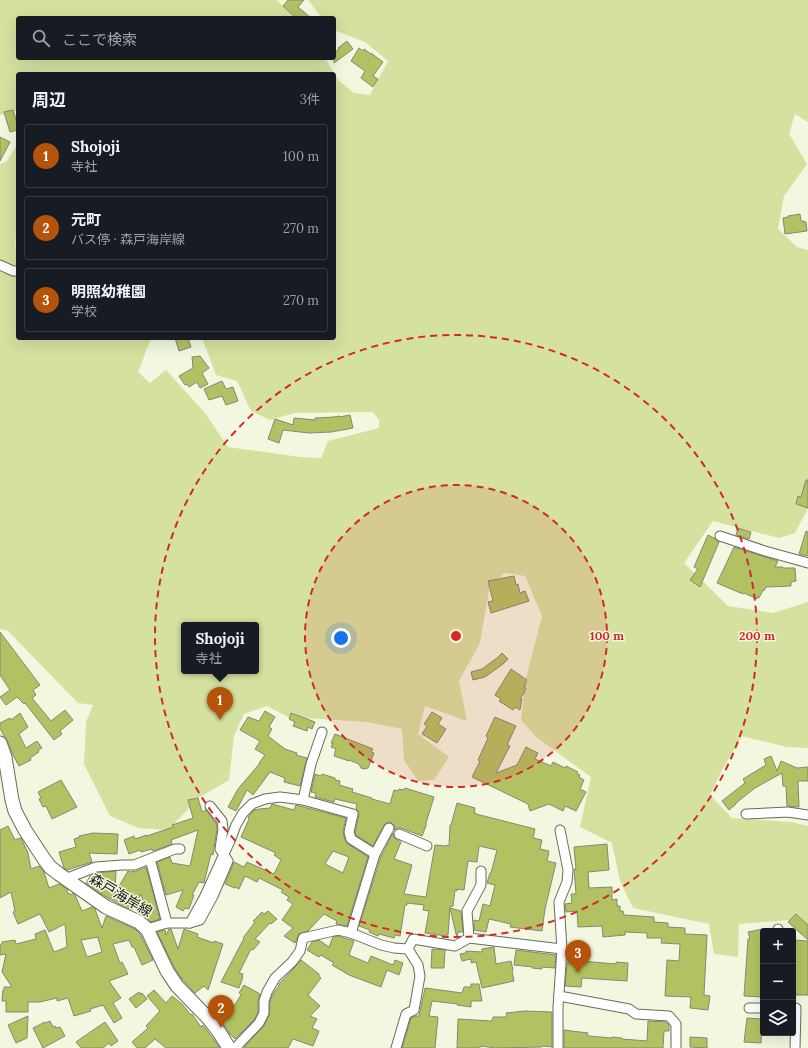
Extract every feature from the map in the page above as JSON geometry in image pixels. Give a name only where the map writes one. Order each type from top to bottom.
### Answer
[{"type":"main road","name":"森戸海岸線","points":[[0,744],[5,757],[12,800],[17,816],[50,867],[106,907],[139,922],[147,929],[167,971],[177,986],[209,1019],[229,1048]]},
{"type":"street","points":[[0,265],[16,271]]},
{"type":"street","points":[[720,536],[808,564]]},
{"type":"street","points":[[302,800],[311,764],[322,732]]},
{"type":"street","points":[[224,854],[236,825],[243,813],[252,804],[265,799],[280,797],[302,800],[353,814],[349,832],[352,839],[375,854]]},
{"type":"street","points":[[147,929],[167,923],[190,923],[200,920],[213,896],[228,860],[220,849],[223,829],[222,821],[210,806]]},
{"type":"street","points":[[746,814],[788,812],[808,815]]},
{"type":"street","points":[[351,933],[375,854],[389,828]]},
{"type":"street","points":[[558,1048],[562,949],[559,902],[567,882],[568,870],[560,830]]},
{"type":"street","points":[[399,834],[427,846]]},
{"type":"street","points":[[66,879],[96,867],[134,865],[175,849],[180,849]]},
{"type":"street","points":[[150,859],[167,923]]},
{"type":"street","points":[[469,938],[467,911],[480,885],[481,871]]},
{"type":"street","points":[[235,1048],[259,1023],[264,1013],[264,1001],[267,992],[275,978],[292,962],[300,951],[303,938],[338,930],[351,933],[381,945],[408,949]]},
{"type":"street","points":[[408,949],[413,939],[455,946],[469,938],[562,949]]},
{"type":"street","points":[[396,1048],[406,1014],[414,1010],[420,976],[418,965],[408,949]]},
{"type":"street","points":[[559,996],[629,1008],[636,1014],[669,1016],[676,1024],[676,1048]]},
{"type":"street","points":[[749,1008],[760,1008]]},
{"type":"street","points":[[795,1036],[795,1048]]},
{"type":"green space","points":[[0,0],[277,0],[293,16],[16,16],[16,60],[326,60],[333,72],[16,72],[16,111],[0,115]]},
{"type":"green space","points":[[308,0],[808,0],[808,122],[795,114],[789,134],[807,164],[784,196],[778,229],[797,247],[808,250],[808,508],[795,533],[779,538],[713,521],[684,563],[728,606],[773,613],[808,602],[808,748],[787,747],[742,736],[722,770],[710,795],[732,818],[792,822],[808,826],[808,925],[801,919],[739,924],[738,957],[714,954],[709,924],[633,908],[620,881],[612,843],[580,827],[591,777],[536,737],[521,720],[526,678],[542,616],[525,576],[504,573],[489,590],[480,643],[459,681],[467,721],[425,706],[418,734],[449,757],[434,780],[418,781],[404,760],[402,729],[367,722],[288,717],[267,706],[244,714],[234,736],[229,780],[200,797],[168,830],[139,828],[110,816],[84,764],[86,722],[93,705],[78,703],[7,630],[0,629],[0,164],[7,161],[16,146],[16,340],[150,340],[138,372],[150,383],[166,370],[205,413],[228,447],[300,457],[321,458],[328,441],[379,428],[379,420],[373,412],[295,413],[270,420],[251,411],[237,381],[216,375],[203,340],[336,340],[336,77],[354,93],[370,95],[388,61],[365,42],[336,31],[336,16],[320,16]]},
{"type":"building","points":[[288,0],[304,0],[298,7],[309,16],[294,16],[283,6]]},
{"type":"building","points":[[347,41],[353,49],[334,63],[334,60],[336,60],[336,51],[339,49],[338,48]]},
{"type":"building","points":[[359,48],[363,51],[364,49],[371,53],[383,62],[373,76],[378,79],[373,87],[361,78],[365,71],[351,61]]},
{"type":"building","points":[[13,110],[16,120],[16,130],[10,132],[4,112]]},
{"type":"building","points":[[0,137],[10,142],[0,161]]},
{"type":"building","points":[[800,214],[801,221],[806,222],[807,231],[785,234],[783,218]]},
{"type":"building","points":[[176,340],[189,340],[191,347],[179,351]]},
{"type":"building","points":[[200,356],[209,368],[202,373],[208,384],[200,388],[197,382],[189,387],[187,384],[185,385],[179,376],[193,368],[192,357]]},
{"type":"building","points":[[222,381],[226,389],[233,387],[238,401],[226,405],[222,396],[209,400],[204,389]]},
{"type":"building","points":[[350,415],[353,428],[331,432],[309,433],[283,430],[279,443],[268,439],[275,419],[293,425],[294,418],[315,420],[315,418]]},
{"type":"building","points":[[806,480],[808,480],[808,508],[796,504],[798,496],[801,497]]},
{"type":"building","points":[[738,528],[751,532],[749,539],[736,535]]},
{"type":"building","points":[[806,531],[808,532],[808,556],[799,554]]},
{"type":"building","points":[[708,535],[719,542],[700,587],[690,580],[698,569],[694,567]]},
{"type":"building","points":[[734,547],[778,561],[775,567],[795,568],[796,581],[791,582],[791,586],[766,587],[757,599],[717,583]]},
{"type":"building","points":[[514,576],[520,593],[525,591],[529,601],[491,613],[488,602],[493,601],[488,581]]},
{"type":"building","points":[[0,632],[40,685],[33,690],[36,695],[32,698],[51,721],[65,710],[73,720],[60,731],[62,734],[54,740],[25,703],[24,704],[17,697],[6,705],[0,697],[10,690],[0,675]]},
{"type":"building","points":[[502,653],[508,659],[503,664],[485,677],[473,680],[471,672],[482,669]]},
{"type":"building","points":[[511,669],[527,680],[524,687],[526,688],[524,691],[525,692],[520,699],[522,699],[520,710],[515,707],[513,710],[499,701],[501,699],[495,695]]},
{"type":"building","points":[[265,711],[275,717],[269,727],[272,729],[268,736],[285,749],[297,753],[296,755],[307,758],[300,786],[284,782],[285,778],[270,772],[253,795],[247,790],[236,811],[228,807],[238,789],[265,755],[255,749],[260,741],[240,730],[248,717],[259,721]]},
{"type":"building","points":[[432,712],[442,718],[438,724],[446,729],[437,743],[422,734],[427,726],[424,724]]},
{"type":"building","points":[[20,713],[28,727],[19,734],[26,748],[37,741],[42,748],[30,758],[31,760],[19,766],[0,728],[0,723],[10,718],[11,720]]},
{"type":"building","points":[[291,713],[315,722],[312,729],[308,727],[307,731],[293,726],[295,722],[289,719]]},
{"type":"building","points":[[495,717],[516,726],[507,745],[510,746],[496,773],[517,765],[526,747],[538,753],[535,759],[551,766],[553,762],[565,768],[566,766],[578,772],[577,774],[580,775],[579,777],[584,780],[580,789],[586,792],[576,811],[565,806],[563,811],[549,804],[530,811],[528,804],[472,777],[480,761],[478,760],[488,738],[486,736]]},
{"type":"building","points":[[335,734],[373,749],[371,752],[374,753],[368,768],[361,768],[359,764],[334,756],[336,749],[331,747],[333,743],[331,743]]},
{"type":"building","points":[[771,756],[777,771],[781,761],[797,768],[808,767],[808,781],[798,781],[799,807],[787,806],[786,786],[783,786],[782,773],[755,788],[729,810],[722,801],[745,783],[743,779],[766,765],[764,759]]},
{"type":"building","points":[[315,774],[321,776],[322,774],[335,778],[335,780],[340,781],[339,785],[353,789],[352,792],[390,804],[394,790],[404,790],[405,788],[434,797],[422,836],[401,828],[394,830],[394,825],[388,822],[384,825],[373,846],[356,835],[355,832],[359,815],[359,812],[356,809],[357,804],[335,799],[334,802],[315,797],[316,793],[311,792]]},
{"type":"building","points":[[61,780],[77,807],[52,819],[46,806],[43,807],[39,799],[41,798],[38,792]]},
{"type":"building","points":[[198,798],[202,812],[206,810],[216,823],[217,829],[213,855],[211,854],[204,883],[199,882],[192,895],[194,895],[189,909],[185,908],[183,911],[176,907],[183,890],[166,895],[157,862],[170,857],[172,863],[190,866],[198,830],[171,840],[172,844],[153,851],[152,849],[141,852],[140,850],[129,854],[124,840],[134,836],[135,839],[147,836],[193,818],[188,800]]},
{"type":"building","points":[[457,803],[475,808],[474,813],[476,814],[535,829],[533,838],[542,840],[540,849],[549,851],[547,861],[556,863],[545,909],[542,931],[510,927],[511,924],[489,919],[486,932],[474,930],[474,920],[479,921],[483,904],[490,906],[495,885],[487,883],[497,850],[479,846],[477,862],[468,861],[464,890],[455,890],[453,906],[450,907],[448,935],[425,933],[429,911],[423,910],[424,905],[407,903],[407,905],[405,905],[400,936],[395,935],[394,938],[379,934],[378,936],[369,932],[370,930],[359,926],[381,856],[393,833],[394,838],[401,842],[394,859],[412,865],[404,894],[426,897],[435,845],[449,846],[450,825]]},
{"type":"building","points":[[272,804],[294,810],[296,805],[346,818],[343,831],[345,841],[368,857],[347,926],[336,924],[337,921],[324,914],[308,931],[299,934],[295,943],[284,936],[293,928],[282,920],[293,904],[287,900],[289,897],[281,892],[283,890],[259,878],[257,882],[245,876],[239,889],[225,884],[234,862],[244,867],[247,862],[274,874],[281,860],[274,855],[276,853],[241,837],[249,819],[248,817],[254,810],[270,808]],"holes":[[[333,851],[349,857],[343,873],[325,864]]]},
{"type":"building","points":[[8,826],[15,840],[21,838],[28,853],[31,869],[39,866],[44,872],[49,888],[59,884],[67,889],[68,894],[69,893],[70,895],[73,893],[75,895],[82,911],[92,907],[95,909],[102,928],[106,916],[135,929],[140,934],[153,960],[142,965],[134,947],[132,947],[129,940],[113,944],[120,963],[122,962],[128,974],[109,981],[121,998],[113,1003],[122,1018],[114,1023],[103,1005],[90,1009],[91,1011],[74,1016],[68,998],[57,1001],[57,998],[40,1002],[28,1002],[28,1012],[6,1012],[6,1001],[2,1001],[3,990],[4,987],[12,987],[2,972],[6,954],[0,955],[0,945],[2,942],[15,940],[16,944],[36,939],[35,934],[45,930],[54,952],[67,947],[65,924],[49,932],[40,914],[18,924],[13,912],[15,911],[11,892],[0,898],[0,830]],"holes":[[[99,937],[102,952],[87,957],[81,940]]]},
{"type":"building","points":[[93,833],[118,834],[117,854],[89,853],[92,862],[67,870],[64,868],[59,852],[76,847],[74,839],[80,837],[79,836]]},
{"type":"building","points":[[607,844],[609,870],[588,872],[589,888],[612,887],[612,900],[617,899],[617,906],[620,906],[620,911],[623,911],[624,915],[654,917],[654,922],[668,923],[668,927],[685,928],[685,934],[707,935],[704,995],[710,996],[708,1010],[690,1008],[691,997],[665,996],[667,960],[679,961],[680,944],[661,943],[662,938],[647,938],[647,933],[625,932],[625,935],[603,937],[602,926],[578,927],[577,911],[566,912],[565,904],[572,903],[571,894],[576,894],[574,847]]},
{"type":"building","points":[[146,867],[160,919],[151,922],[148,920],[141,894],[132,910],[98,892],[86,883],[90,876],[97,873],[116,871],[115,893],[128,871],[136,871]]},
{"type":"building","points":[[450,908],[461,911],[463,932],[458,932],[457,938]]},
{"type":"building","points":[[268,911],[277,919],[271,924],[270,923],[255,939],[260,942],[253,950],[251,949],[239,973],[243,974],[243,977],[239,988],[221,982],[244,939],[243,938],[255,922],[253,921],[262,912],[264,914]]},
{"type":"building","points":[[796,914],[808,925],[808,940],[796,928],[788,922]]},
{"type":"building","points":[[169,929],[171,929],[178,949],[184,929],[198,934],[197,937],[214,943],[214,941],[223,944],[208,990],[204,986],[195,993],[182,979],[174,967],[157,932],[165,930],[166,935]]},
{"type":"building","points":[[760,930],[760,997],[744,996],[748,939],[750,939],[748,932]]},
{"type":"building","points":[[338,936],[354,941],[349,955],[368,963],[371,956],[393,965],[395,960],[403,963],[399,975],[387,970],[381,987],[349,975],[332,965],[334,963],[321,955],[319,957],[307,950],[312,942],[319,940],[329,947],[333,937]]},
{"type":"building","points":[[796,940],[808,941],[808,995],[796,995]]},
{"type":"building","points":[[494,947],[496,964],[511,961],[514,981],[482,988],[476,962],[471,963],[471,959],[462,961],[460,954],[466,953],[466,951],[482,952],[482,949]]},
{"type":"building","points":[[432,949],[445,950],[444,968],[431,968]]},
{"type":"building","points":[[516,950],[556,955],[555,968],[542,967],[542,969],[514,965]]},
{"type":"building","points":[[301,960],[319,974],[321,978],[308,995],[320,1006],[310,1016],[317,1019],[312,1028],[319,1031],[313,1046],[293,1039],[288,1048],[245,1048],[244,1047],[264,1026],[269,1015],[271,998],[279,984]]},
{"type":"building","points":[[569,960],[616,964],[616,962],[628,963],[627,981],[582,978],[581,987],[565,986],[567,964]]},
{"type":"building","points":[[471,984],[479,984],[482,1001],[471,1001],[471,1007],[432,1001],[429,1016],[438,1017],[435,1048],[402,1048],[411,1018],[419,1016],[425,988],[462,993],[464,987],[471,987]]},
{"type":"building","points":[[244,985],[260,994],[258,1001],[258,1012],[254,1020],[235,1039],[218,1017],[220,1016],[211,1006],[220,998],[231,1011],[241,995],[239,993]]},
{"type":"building","points":[[154,990],[166,1003],[172,996],[182,1004],[191,1015],[192,1014],[201,1027],[203,1025],[220,1048],[166,1048],[155,1039],[145,1048],[137,1048],[132,1042],[148,1028],[146,1026],[160,1011],[147,996]]},
{"type":"building","points":[[139,992],[140,994],[142,993],[147,999],[136,1008],[129,999]]},
{"type":"building","points":[[525,1011],[552,1012],[552,1047],[496,1048],[480,1046],[480,1048],[457,1048],[458,1019],[492,1021],[493,1017],[507,1017],[506,1013]]},
{"type":"building","points":[[28,1016],[27,1038],[16,1043],[8,1025]]},
{"type":"building","points":[[747,1018],[760,1019],[761,1043],[744,1042]]},
{"type":"building","points":[[50,1021],[53,1027],[60,1027],[65,1036],[43,1048],[33,1028]]},
{"type":"building","points":[[648,1021],[666,1022],[669,1025],[669,1031],[664,1031],[663,1048],[564,1048],[564,1030],[588,1033],[587,1035],[589,1036],[647,1041]]},
{"type":"building","points":[[105,1022],[118,1041],[111,1046],[109,1043],[103,1048],[81,1048],[76,1042]]},
{"type":"building","points":[[690,1037],[707,1038],[707,1048],[690,1047]]},
{"type":"place","name":"Shojoji","points":[[220,720]]},
{"type":"place","name":"明照幼稚園","points":[[578,973]]},
{"type":"place","name":"元町","points":[[221,1028]]}]
